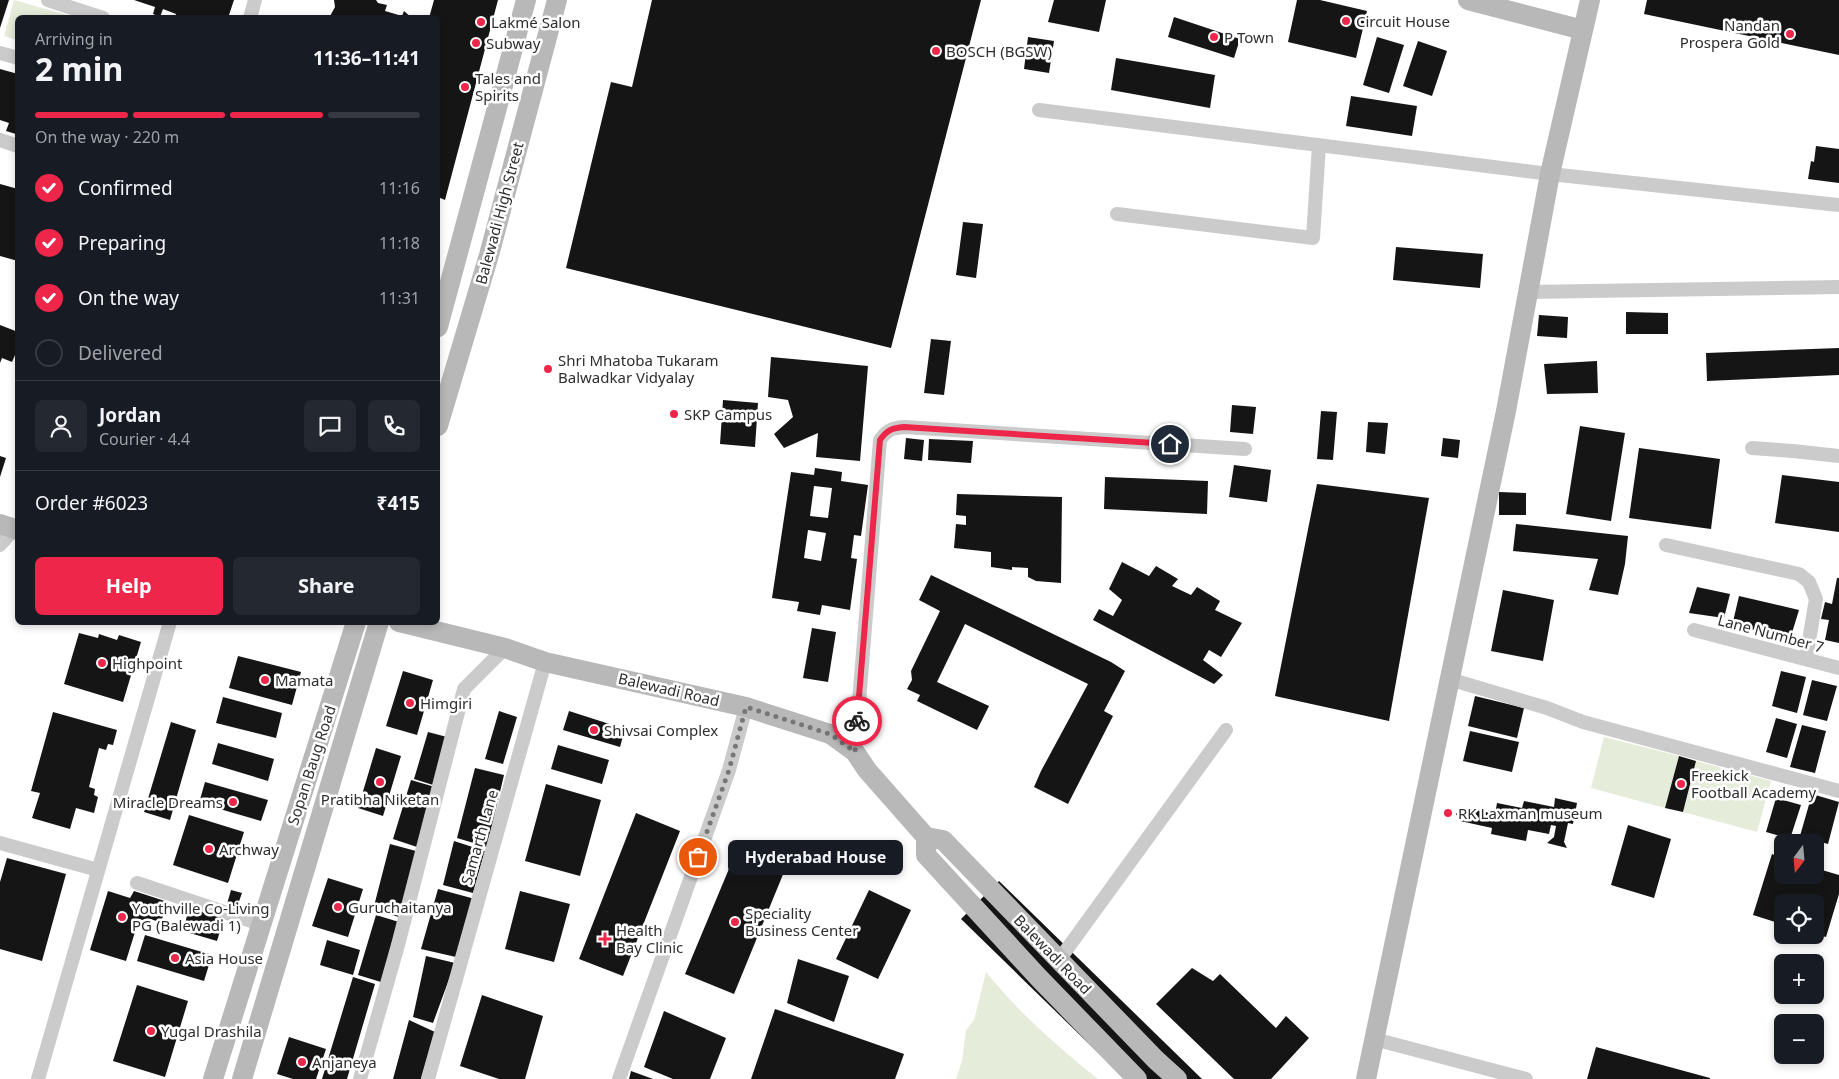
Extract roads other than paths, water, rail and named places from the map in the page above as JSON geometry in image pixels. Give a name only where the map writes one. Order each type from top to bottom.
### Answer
[{"type":"street","points":[[48,0],[93,15]]},
{"type":"street","points":[[251,15],[255,0]]},
{"type":"street","name":"Balewadi High Street","points":[[440,320],[526,0]]},
{"type":"street","name":"Balewadi High Street","points":[[440,419],[489,255],[558,0]]},
{"type":"street","points":[[1468,0],[1584,30]]},
{"type":"street","points":[[1366,1079],[1506,411],[1550,174],[1590,0]]},
{"type":"street","points":[[0,53],[15,57]]},
{"type":"street","points":[[1039,110],[1550,174],[1839,206]]},
{"type":"street","points":[[0,140],[15,145]]},
{"type":"street","points":[[1116,214],[1313,238],[1319,145]]},
{"type":"street","points":[[1527,292],[1839,287]]},
{"type":"street","points":[[855,752],[880,440],[885,432],[893,428],[904,427],[1245,449]]},
{"type":"street","points":[[1752,448],[1839,456]]},
{"type":"street","points":[[0,545],[8,531]]},
{"type":"street","points":[[1666,545],[1799,574],[1809,582],[1816,599],[1806,659]]},
{"type":"street","points":[[38,1079],[169,625]]},
{"type":"street","name":"Sopan Baug Road","points":[[212,1079],[355,625]]},
{"type":"street","name":"Sopan Baug Road","points":[[242,1079],[378,625]]},
{"type":"street","name":"Balewadi Road","points":[[411,625],[505,648],[545,662],[746,707],[830,734],[855,752],[867,770],[926,836],[943,840],[1156,1060],[1177,1079]]},
{"type":"street","name":"Lane Number 7","points":[[1694,630],[1839,668]]},
{"type":"street","points":[[360,1079],[398,945],[464,689],[505,648]]},
{"type":"street","name":"Samarth Lane","points":[[428,1079],[545,662]]},
{"type":"street","points":[[1449,679],[1547,708],[1583,722],[1839,791]]},
{"type":"street","points":[[619,1079],[729,770],[746,707]]},
{"type":"street","points":[[1059,960],[1226,730]]},
{"type":"street","name":"Balewadi Road","points":[[926,836],[926,855],[1039,978],[1137,1079]]},
{"type":"street","points":[[0,843],[98,870]]},
{"type":"street","points":[[137,883],[260,924]]},
{"type":"street","points":[[1374,1039],[1526,1079]]},
{"type":"place","name":"Circuit House","points":[[1346,21]]},
{"type":"place","name":"Lakmé Salon","points":[[481,22]]},
{"type":"place","name":"Nandan Prospera Gold","points":[[1790,34]]},
{"type":"place","name":"P Town","points":[[1214,37]]},
{"type":"place","name":"Subway","points":[[476,43]]},
{"type":"place","name":"BOSCH (BGSW)","points":[[936,51]]},
{"type":"place","name":"Tales and Spirits","points":[[465,87]]},
{"type":"place","name":"Shri Mhatoba Tukaram Balwadkar Vidyalay","points":[[548,369]]},
{"type":"place","name":"SKP Campus","points":[[674,414]]},
{"type":"place","name":"Highpoint","points":[[102,663]]},
{"type":"place","name":"Mamata","points":[[265,680]]},
{"type":"place","name":"Himgiri","points":[[410,703]]},
{"type":"place","name":"Shivsai Complex","points":[[594,730]]},
{"type":"place","name":"Pratibha Niketan","points":[[380,782]]},
{"type":"place","name":"Freekick Football Academy","points":[[1681,784]]},
{"type":"place","name":"Miracle Dreams","points":[[233,802]]},
{"type":"place","name":"RK Laxman museum","points":[[1448,813]]},
{"type":"place","name":"Archway","points":[[209,849]]},
{"type":"place","name":"Hyderabad House","points":[[698,857]]},
{"type":"place","name":"Guruchaitanya","points":[[338,907]]},
{"type":"place","name":"Youthville Co-Living PG (Balewadi 1)","points":[[122,917]]},
{"type":"place","name":"Speciality Business Center","points":[[735,922]]},
{"type":"place","name":"Health Bay Clinic","points":[[605,939]]},
{"type":"place","name":"Asia House","points":[[175,958]]},
{"type":"place","name":"Yugal Drashila","points":[[151,1031]]},
{"type":"place","name":"Anjaneya","points":[[302,1062]]}]
